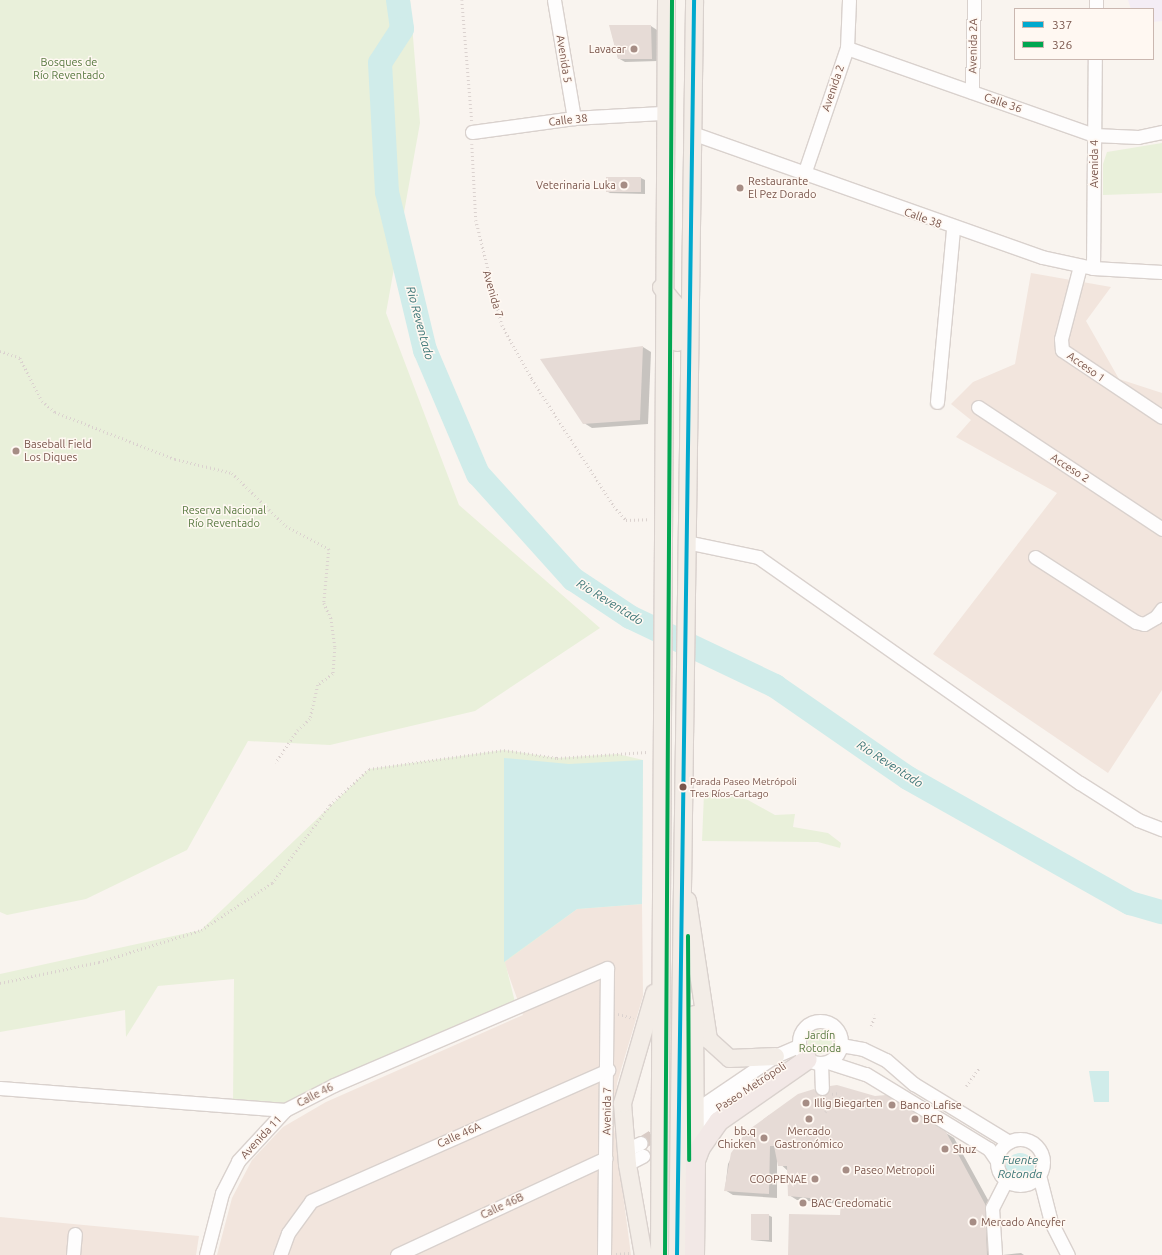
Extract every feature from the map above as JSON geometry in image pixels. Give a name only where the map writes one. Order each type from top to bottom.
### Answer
[{"type":"highway","points":[[694,1255],[695,1160],[710,1129],[718,1121],[812,1057]]},
{"type":"main road","points":[[648,1254],[658,984],[661,287],[666,0]]},
{"type":"main road","points":[[677,1255],[680,856],[694,0]]},
{"type":"main road","points":[[661,287],[674,303],[677,373],[682,383],[688,385]]},
{"type":"main road","points":[[680,856],[694,936],[708,1039],[728,1058],[774,1056]]},
{"type":"main road","points":[[694,936],[695,1160]]},
{"type":"main road","points":[[648,1254],[626,1157],[622,1103],[643,1020],[658,984]]},
{"type":"street","name":"Avenida 5","points":[[554,0],[574,118]]},
{"type":"street","name":"Avenida 2","points":[[804,174],[847,48],[849,0]]},
{"type":"street","name":"Avenida 2A","points":[[972,92],[974,0]]},
{"type":"street","name":"Calle 36","points":[[847,48],[1094,135],[1138,137],[1162,132]]},
{"type":"street","name":"Avenida 4","points":[[1087,267],[1094,135],[1095,60]]},
{"type":"street","name":"Calle 38","points":[[472,132],[574,118],[664,113]]},
{"type":"street","name":"Calle 38","points":[[692,134],[953,228],[1087,267],[1162,272]]},
{"type":"street","points":[[937,402],[953,228]]},
{"type":"street","name":"Acceso 1","points":[[1087,267],[1061,339],[1062,350],[1162,418]]},
{"type":"street","name":"Acceso 2","points":[[978,407],[1162,529]]},
{"type":"street","points":[[686,542],[758,557],[1080,783],[1138,820],[1162,829]]},
{"type":"street","points":[[1035,557],[1136,622],[1144,624],[1156,618],[1162,609]]},
{"type":"street","name":"Avenida 7","points":[[607,968],[608,1070],[606,1158],[608,1255]]},
{"type":"street","name":"Calle 46","points":[[0,1088],[285,1110],[334,1085],[607,968]]},
{"type":"street","points":[[822,1088],[804,1028],[816,1021],[834,1026],[841,1045]]},
{"type":"street","points":[[812,1057],[841,1045],[863,1050],[886,1060],[914,1084],[1009,1142],[1024,1139],[1037,1147],[1043,1161],[1039,1176],[1051,1222],[1068,1255]]},
{"type":"street","name":"Paseo Metrópoli","points":[[774,1056],[812,1057],[698,1115],[774,1056]]},
{"type":"street","points":[[812,1057],[866,1074],[989,1149],[997,1161],[1006,1180],[1020,1185],[1039,1176]]},
{"type":"street","name":"Calle 46A","points":[[280,1255],[288,1232],[311,1201],[608,1070]]},
{"type":"street","name":"Avenida 11","points":[[206,1255],[222,1193],[238,1161],[285,1110]]},
{"type":"street","points":[[997,1161],[1009,1142]]},
{"type":"street","points":[[626,1157],[641,1143]]},
{"type":"street","points":[[626,1157],[643,1156]]},
{"type":"street","name":"Calle 46B","points":[[397,1255],[606,1158]]},
{"type":"street","points":[[995,1254],[992,1208],[1006,1180]]},
{"type":"street","points":[[73,1255],[75,1234]]},
{"type":"path","name":"Avenida 7","points":[[462,0],[472,132],[471,172],[476,220],[502,325],[532,379],[614,506],[626,520],[660,519]]},
{"type":"path","points":[[0,351],[20,358],[42,401],[55,412],[175,459],[232,473],[286,526],[329,548],[324,603],[331,618],[335,648],[333,674],[318,685],[310,719],[298,730],[276,763]]},
{"type":"path","points":[[0,982],[99,962],[201,930],[272,884],[330,805],[369,769],[504,750],[557,758],[659,744]]},
{"type":"path","points":[[607,1011],[643,1020]]},
{"type":"path","points":[[871,1026],[875,1016]]},
{"type":"path","points":[[966,1086],[979,1068]]},
{"type":"path","points":[[825,1112],[841,1097]]},
{"type":"path","points":[[608,1255],[648,1254]]},
{"type":"shaded area","points":[[1128,0],[1162,0],[1162,21],[1154,22],[1154,8],[1131,8]]},
{"type":"shaded area","points":[[1031,273],[1111,287],[1086,321],[1119,379],[1162,393],[1162,690],[1108,773],[933,654],[1057,493],[956,437],[971,420],[951,404],[973,382],[1015,364]]},
{"type":"shaded area","points":[[642,904],[643,996],[617,1083],[614,1126],[631,1255],[217,1255],[232,1198],[252,1160],[283,1127],[326,1102],[523,1015],[504,962],[577,909]]},
{"type":"shaded area","points":[[0,1217],[199,1236],[196,1255],[0,1255]]},
{"type":"green space","name":"Reserva Nacional Río Reventado","points":[[0,0],[410,0],[420,123],[386,313],[459,505],[600,628],[475,711],[330,745],[248,741],[187,850],[86,899],[7,915],[0,912]]},
{"type":"green space","points":[[1162,143],[1162,193],[1103,195],[1103,164],[1107,152]]},
{"type":"green space","points":[[504,750],[557,758],[618,754],[643,760],[642,904],[577,909],[505,962],[516,1006],[285,1110],[233,1105],[234,979],[158,986],[126,1037],[125,1010],[0,1032],[0,974],[201,930],[369,769]]},
{"type":"green space","points":[[715,791],[748,800],[775,815],[795,814],[793,827],[828,833],[841,843],[840,848],[818,842],[702,841],[704,793]]},
{"type":"green space","name":"Jardín Rotonda","points":[[820,1030],[825,1031],[831,1037],[831,1047],[825,1053],[820,1054],[815,1053],[809,1047],[808,1042],[809,1037],[815,1031]]},
{"type":"water","points":[[504,758],[569,764],[643,760],[642,904],[577,909],[504,962]]},
{"type":"water","points":[[1089,1071],[1109,1071],[1109,1102],[1094,1102]]},
{"type":"water","name":"Fuente Rotonda","points":[[1020,1153],[1030,1157],[1034,1167],[1030,1177],[1020,1181],[1010,1177],[1006,1167],[1010,1157]]},
{"type":"building","name":"Lavacar","points":[[609,25],[651,25],[652,59],[618,59]]},
{"type":"building","name":"Veterinaria Luka","points":[[606,177],[641,177],[641,192],[606,192]]},
{"type":"building","points":[[643,346],[640,420],[583,424],[540,359]]},
{"type":"building","name":"Paseo Metropoli","points":[[837,1085],[875,1096],[886,1095],[946,1132],[985,1204],[987,1255],[788,1255],[789,1214],[840,1215],[841,1201],[788,1196],[787,1166],[778,1166],[774,1146],[770,1146],[769,1194],[724,1191],[731,1153],[747,1131],[798,1094],[814,1089],[823,1096],[830,1086]]},
{"type":"building","points":[[751,1214],[769,1214],[769,1240],[751,1240]]},
{"type":"waterway","name":"Rio Reventado","points":[[398,0],[402,29],[380,63],[387,192],[425,350],[478,474],[573,579],[630,617],[775,686],[908,778],[1130,903],[1162,912]]},
{"type":"tunnel","points":[[641,1143],[685,1116]]},
{"type":"transit line","name":"326","points":[[665,1255],[672,0]]},
{"type":"transit line","name":"337","points":[[677,1255],[694,0]]},
{"type":"transit line","name":"326","points":[[688,936],[689,1160]]},
{"type":"place","name":"Lavacar","points":[[634,49]]},
{"type":"place","name":"Veterinaria Luka","points":[[624,185]]},
{"type":"place","name":"Restaurante El Pez Dorado","points":[[740,188]]},
{"type":"place","name":"Baseball Field Los Diques","points":[[16,451]]},
{"type":"place","name":"Parada Paseo Metrópoli Tres Ríos-Cartago","points":[[683,787]]},
{"type":"place","name":"Illig Biegarten","points":[[806,1103]]},
{"type":"place","name":"Banco Lafise","points":[[892,1105]]},
{"type":"place","name":"Mercado Gastronómico","points":[[809,1119]]},
{"type":"place","name":"BCR","points":[[915,1119]]},
{"type":"place","name":"bb.q Chicken","points":[[764,1138]]},
{"type":"place","name":"Shuz","points":[[945,1149]]},
{"type":"place","name":"Paseo Metropoli","points":[[846,1170]]},
{"type":"place","name":"COOPENAE","points":[[815,1179]]},
{"type":"place","name":"BAC Credomatic","points":[[803,1203]]},
{"type":"place","name":"Mercado Ancyfer","points":[[973,1222]]},
{"type":"park label","name":"Bosques de Río Reventado","points":[[69,69]]}]
